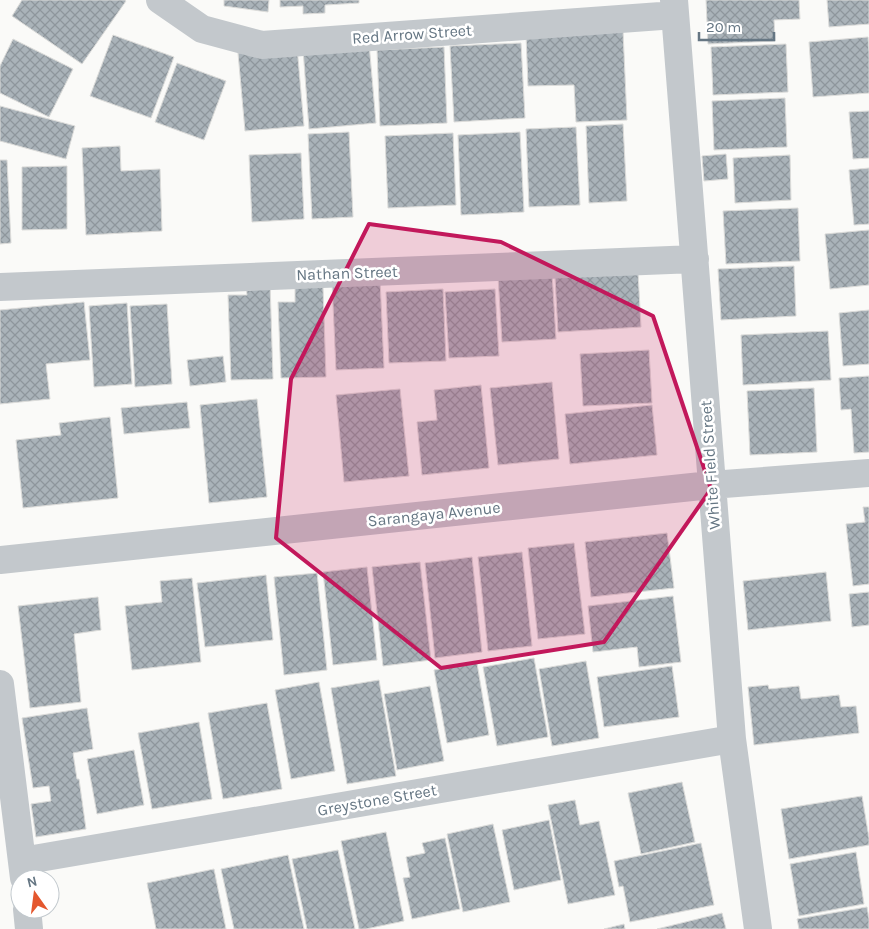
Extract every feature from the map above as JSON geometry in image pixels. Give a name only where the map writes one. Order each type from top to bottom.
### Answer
[{"type":"street","name":"Red Arrow Street","points":[[160,0],[202,29],[262,45],[674,8]]},
{"type":"street","name":"White Field Street","points":[[674,8],[732,739],[758,929]]},
{"type":"street","name":"Nathan Street","points":[[0,287],[695,259]]},
{"type":"street","name":"Sarangaya Avenue","points":[[0,560],[712,485],[869,474]]},
{"type":"street","points":[[0,684],[23,869]]},
{"type":"street","name":"Greystone Street","points":[[28,869],[732,739]]},
{"type":"highlighted area","points":[[369,224],[501,242],[653,316],[711,489],[604,642],[441,668],[276,538],[291,379]]},
{"type":"building","points":[[22,0],[126,1],[82,64],[12,16]]},
{"type":"building","points":[[224,0],[269,0],[268,12],[224,6]]},
{"type":"building","points":[[280,0],[359,0],[359,3],[325,5],[325,13],[303,14],[303,6],[280,7]]},
{"type":"building","points":[[706,0],[799,0],[800,19],[774,20],[775,41],[708,44]]},
{"type":"building","points":[[827,0],[869,0],[869,24],[829,27]]},
{"type":"building","points":[[623,31],[627,120],[576,122],[574,85],[528,86],[526,35]]},
{"type":"building","points":[[113,35],[174,57],[151,118],[90,96]]},
{"type":"building","points":[[868,37],[869,93],[813,97],[809,42]]},
{"type":"building","points":[[13,39],[73,69],[49,117],[0,93],[0,66]]},
{"type":"building","points":[[369,43],[376,123],[309,129],[303,49]]},
{"type":"building","points":[[521,43],[525,118],[454,122],[450,46]]},
{"type":"building","points":[[786,44],[788,92],[713,95],[711,47]]},
{"type":"building","points":[[297,47],[304,126],[245,131],[238,53]]},
{"type":"building","points":[[444,47],[447,123],[380,126],[377,50]]},
{"type":"building","points":[[177,63],[226,81],[204,140],[155,122]]},
{"type":"building","points":[[785,98],[787,147],[714,150],[712,101]]},
{"type":"building","points":[[0,106],[75,126],[66,159],[0,141]]},
{"type":"building","points":[[869,111],[869,158],[853,159],[849,112]]},
{"type":"building","points":[[623,124],[627,201],[589,203],[586,126]]},
{"type":"building","points":[[576,127],[580,205],[529,207],[526,129]]},
{"type":"building","points":[[349,132],[353,217],[312,219],[308,134]]},
{"type":"building","points":[[520,132],[524,212],[461,215],[458,135]]},
{"type":"building","points":[[453,133],[456,205],[388,208],[385,136]]},
{"type":"building","points":[[120,146],[121,171],[160,169],[162,231],[86,235],[82,148]]},
{"type":"building","points":[[301,153],[304,219],[252,222],[249,155]]},
{"type":"building","points":[[726,154],[728,179],[704,181],[702,156]]},
{"type":"building","points":[[790,155],[791,200],[735,203],[733,158]]},
{"type":"building","points":[[0,160],[7,160],[11,243],[0,244]]},
{"type":"building","points":[[67,166],[67,229],[22,230],[22,167]]},
{"type":"building","points":[[869,168],[869,224],[854,225],[849,170]]},
{"type":"building","points":[[798,208],[800,261],[726,264],[723,211]]},
{"type":"building","points":[[869,230],[869,285],[830,289],[825,234]]},
{"type":"building","points":[[794,266],[796,316],[721,320],[718,269]]},
{"type":"building","points":[[638,272],[641,327],[558,332],[555,277]]},
{"type":"building","points":[[552,273],[556,339],[502,342],[498,276]]},
{"type":"building","points":[[380,279],[384,368],[336,370],[332,282]]},
{"type":"building","points":[[270,282],[273,379],[231,380],[228,295],[247,295],[246,283]]},
{"type":"building","points":[[323,287],[326,377],[281,378],[278,302],[295,302],[295,288]]},
{"type":"building","points":[[443,289],[446,361],[389,363],[386,292]]},
{"type":"building","points":[[495,289],[499,356],[449,358],[445,292]]},
{"type":"building","points":[[84,302],[90,360],[46,364],[50,399],[0,404],[0,310]]},
{"type":"building","points":[[127,303],[132,384],[94,387],[89,306]]},
{"type":"building","points":[[167,304],[172,384],[135,387],[130,306]]},
{"type":"building","points":[[869,310],[869,364],[843,366],[839,313]]},
{"type":"building","points":[[828,331],[831,380],[743,385],[741,335]]},
{"type":"building","points":[[649,350],[652,403],[583,406],[580,354]]},
{"type":"building","points":[[223,356],[226,382],[190,386],[187,360]]},
{"type":"building","points":[[869,376],[869,452],[854,453],[851,409],[841,410],[839,378]]},
{"type":"building","points":[[552,382],[559,459],[498,465],[490,388]]},
{"type":"building","points":[[481,385],[489,468],[422,475],[417,422],[437,420],[434,390]]},
{"type":"building","points":[[814,388],[817,452],[750,455],[747,391]]},
{"type":"building","points":[[400,389],[409,476],[344,482],[336,395]]},
{"type":"building","points":[[257,399],[267,497],[209,503],[200,405]]},
{"type":"building","points":[[187,402],[190,428],[124,434],[121,408]]},
{"type":"building","points":[[652,405],[657,455],[570,464],[565,414]]},
{"type":"building","points":[[110,417],[118,498],[23,508],[16,440],[61,435],[59,423]]},
{"type":"building","points":[[863,507],[869,507],[869,584],[853,586],[846,524],[865,522]]},
{"type":"building","points":[[667,533],[674,588],[591,597],[585,542]]},
{"type":"building","points":[[574,543],[585,634],[538,639],[528,548]]},
{"type":"building","points":[[522,552],[532,646],[488,651],[478,557]]},
{"type":"building","points":[[472,557],[482,652],[435,658],[425,563]]},
{"type":"building","points":[[420,562],[431,660],[383,666],[372,567]]},
{"type":"building","points":[[367,567],[377,660],[333,665],[323,572]]},
{"type":"building","points":[[826,572],[831,621],[748,630],[743,581]]},
{"type":"building","points":[[317,573],[327,670],[284,675],[274,577]]},
{"type":"building","points":[[266,575],[273,640],[205,647],[197,583]]},
{"type":"building","points":[[192,578],[201,662],[132,670],[125,606],[162,602],[160,581]]},
{"type":"building","points":[[869,592],[869,625],[852,627],[849,594]]},
{"type":"building","points":[[673,596],[681,662],[639,667],[637,647],[593,652],[588,606]]},
{"type":"building","points":[[98,597],[101,630],[74,634],[81,702],[30,708],[18,606]]},
{"type":"building","points":[[534,658],[548,737],[497,746],[483,667]]},
{"type":"building","points":[[586,661],[599,738],[552,746],[539,669]]},
{"type":"building","points":[[477,663],[489,735],[447,743],[434,670]]},
{"type":"building","points":[[672,666],[679,717],[604,727],[597,677]]},
{"type":"building","points":[[379,680],[396,776],[347,784],[331,688]]},
{"type":"building","points":[[319,682],[335,771],[291,779],[275,690]]},
{"type":"building","points":[[768,685],[769,689],[799,686],[801,699],[839,695],[841,707],[856,706],[859,733],[754,745],[748,687]]},
{"type":"building","points":[[430,686],[444,761],[397,770],[384,694]]},
{"type":"building","points":[[267,703],[282,789],[223,799],[208,713]]},
{"type":"building","points":[[87,708],[93,749],[73,753],[77,779],[79,779],[86,829],[36,837],[31,804],[51,801],[49,786],[33,788],[22,718]]},
{"type":"building","points":[[199,722],[212,799],[152,809],[138,733]]},
{"type":"building","points":[[134,750],[144,805],[97,814],[87,759]]},
{"type":"building","points":[[682,782],[695,842],[641,854],[628,793]]},
{"type":"building","points":[[862,796],[869,845],[789,859],[781,809]]},
{"type":"building","points":[[575,800],[580,825],[599,821],[615,895],[568,904],[548,805]]},
{"type":"building","points":[[549,820],[561,880],[514,890],[502,830]]},
{"type":"building","points":[[493,824],[510,902],[463,912],[447,834]]},
{"type":"building","points":[[386,832],[404,921],[359,929],[341,841]]},
{"type":"building","points":[[445,838],[460,909],[412,919],[403,878],[410,877],[406,857],[425,853],[422,843]]},
{"type":"building","points":[[701,843],[714,905],[630,922],[623,886],[619,887],[614,861]]},
{"type":"building","points":[[338,850],[355,929],[307,929],[292,859]]},
{"type":"building","points":[[856,852],[864,904],[799,916],[790,864]]},
{"type":"building","points":[[288,855],[304,929],[234,929],[221,869]]},
{"type":"building","points":[[214,869],[226,929],[156,929],[147,883]]},
{"type":"building","points":[[867,907],[869,929],[799,929],[797,919]]},
{"type":"building","points":[[722,913],[726,929],[657,929]]},
{"type":"building","points":[[624,924],[625,929],[604,929]]}]
